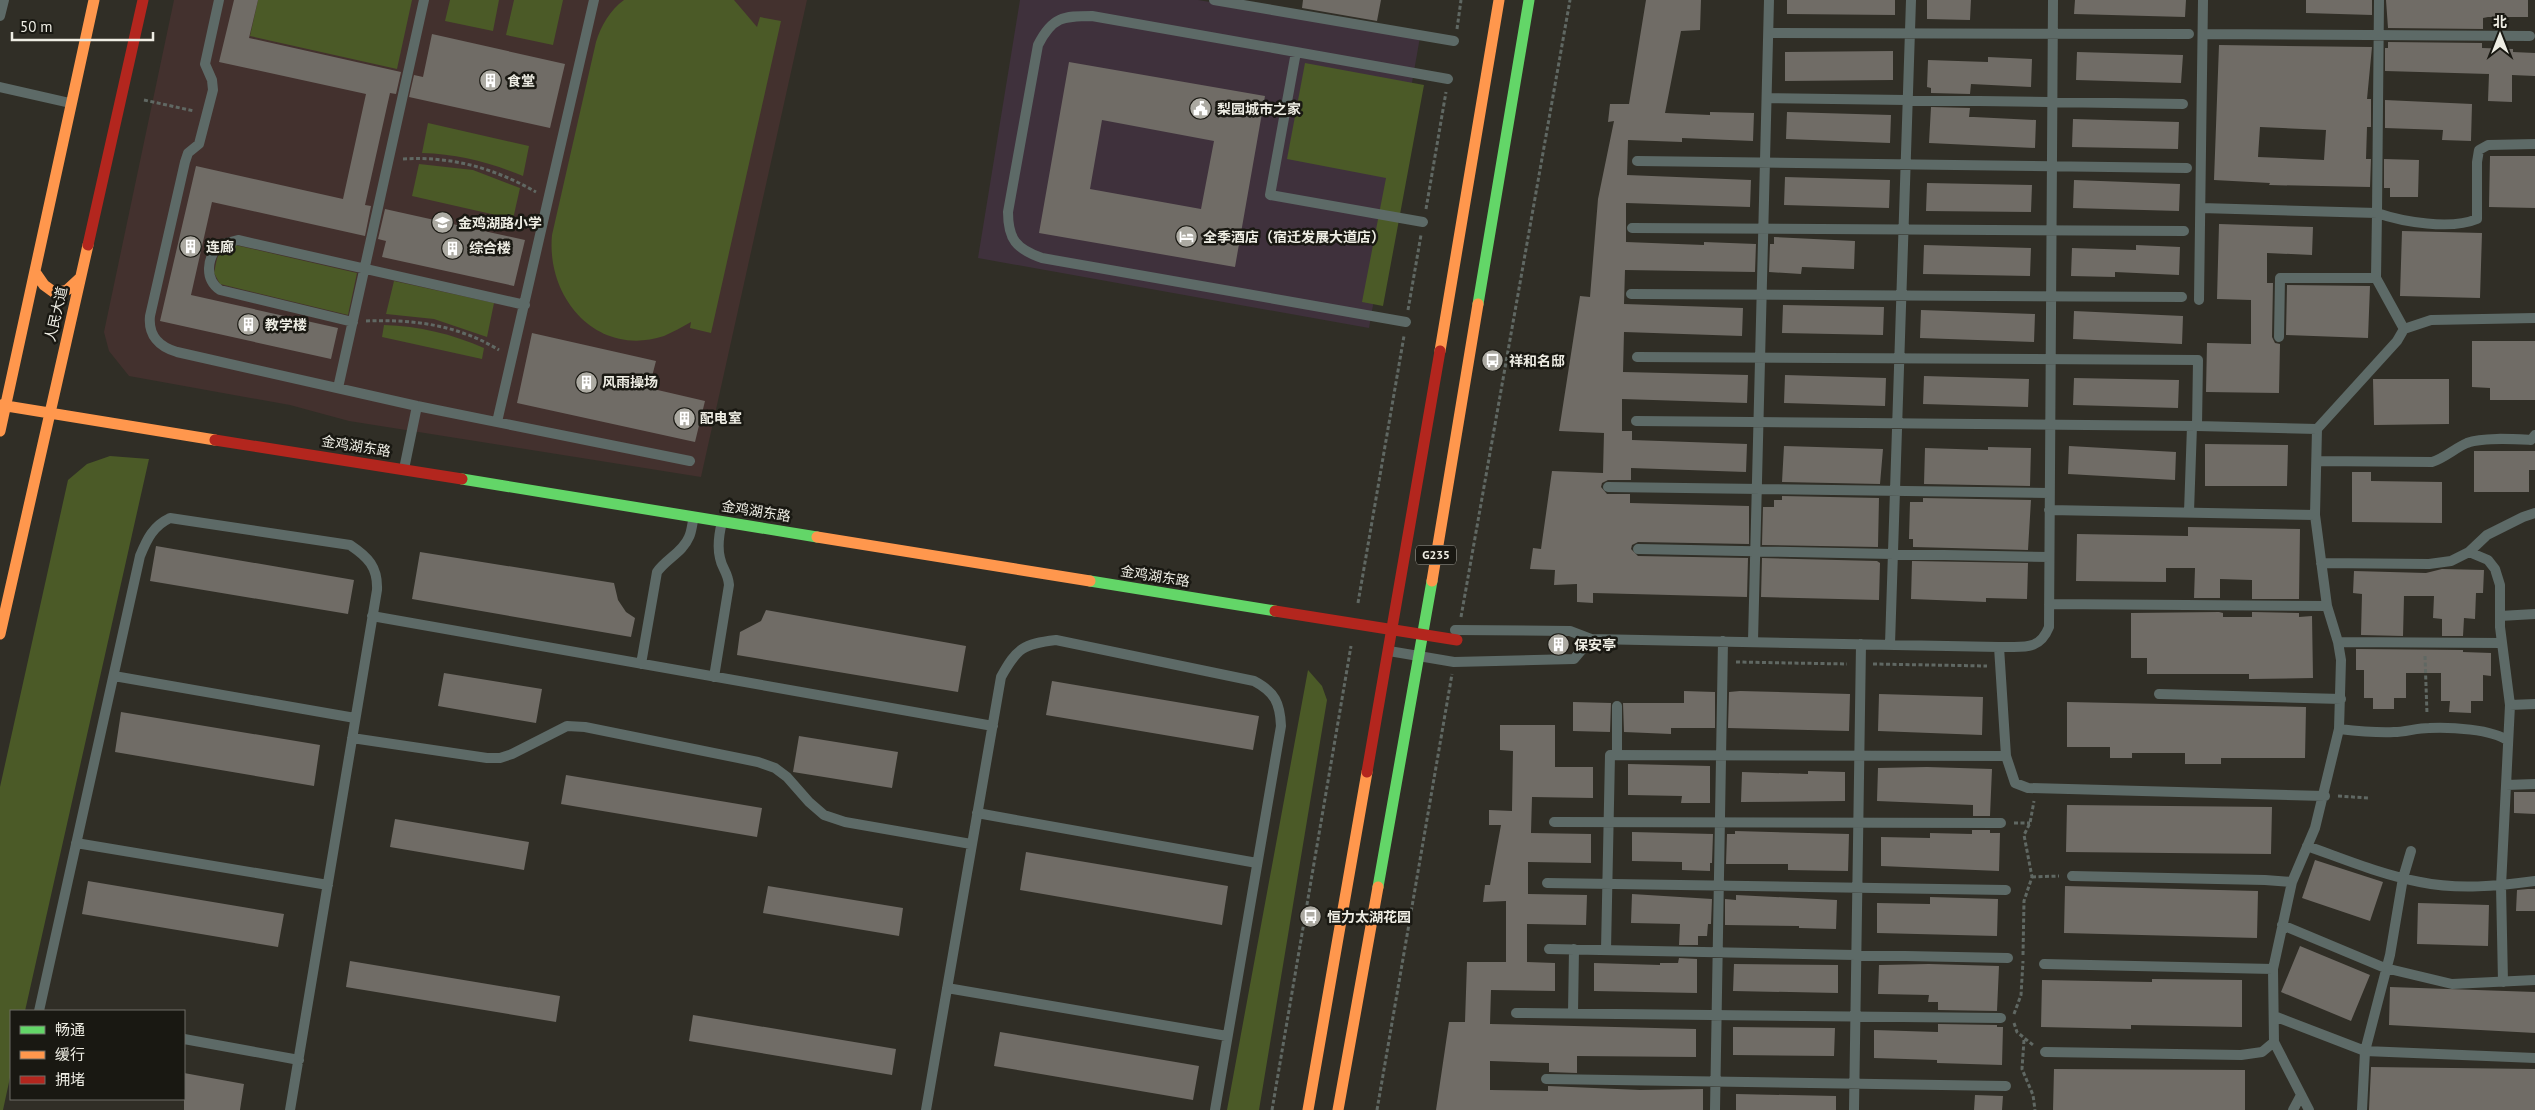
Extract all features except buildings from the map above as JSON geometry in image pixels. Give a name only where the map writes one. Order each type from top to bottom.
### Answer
[{"type":"main road","points":[[0,431],[3,406],[35,272],[94,0]]},
{"type":"main road","name":"人民大道","points":[[0,634],[143,0]]},
{"type":"main road","name":"G235","points":[[1308,1110],[1393,625],[1499,0]]},
{"type":"main road","name":"G235","points":[[1338,1110],[1424,630],[1529,0]]},
{"type":"main road","points":[[35,272],[44,285],[55,293],[67,290],[80,278]]},
{"type":"main road","name":"金鸡湖东路","points":[[3,406],[404,469],[1354,624],[1393,625],[1458,635]]},
{"type":"main road","points":[[3,554],[14,569]]},
{"type":"lane","points":[[0,16],[4,0]]},
{"type":"lane","points":[[219,0],[206,64],[212,83],[206,114],[199,144],[188,153],[185,162],[150,316],[150,330],[158,342],[170,350],[417,406],[690,461]]},
{"type":"lane","points":[[338,388],[424,0]]},
{"type":"lane","points":[[498,422],[594,0]]},
{"type":"lane","points":[[1214,0],[1454,41]]},
{"type":"lane","points":[[1753,641],[1770,0]]},
{"type":"lane","points":[[1890,644],[1911,0]]},
{"type":"lane","points":[[1458,635],[1570,631],[1591,639],[1999,646],[2036,645],[2045,638],[2049,627],[2053,0]]},
{"type":"lane","points":[[2199,300],[2203,0]]},
{"type":"lane","points":[[2379,0],[2376,278],[2404,329]]},
{"type":"lane","points":[[1406,322],[1042,258],[1025,252],[1014,241],[1008,227],[1008,212],[1038,44],[1045,30],[1053,22],[1069,17],[1092,16],[1448,79]]},
{"type":"lane","points":[[1768,33],[2189,34]]},
{"type":"lane","points":[[2203,34],[2530,36]]},
{"type":"lane","points":[[1296,52],[1270,195],[1423,222]]},
{"type":"lane","points":[[0,87],[72,103]]},
{"type":"lane","points":[[1767,98],[2183,104]]},
{"type":"lane","points":[[2200,208],[2377,213],[2401,222],[2466,224],[2477,219],[2479,150],[2488,145],[2535,144]]},
{"type":"lane","points":[[1637,161],[2187,168]]},
{"type":"lane","points":[[1632,228],[2184,231]]},
{"type":"lane","points":[[353,322],[220,290],[210,278],[209,265],[218,245],[238,240],[525,304]]},
{"type":"lane","points":[[2279,337],[2280,278],[2376,278]]},
{"type":"lane","points":[[1631,294],[2182,297]]},
{"type":"lane","points":[[2309,1110],[2274,1042],[2273,969],[2292,882],[2325,796],[2339,729],[2341,698],[2338,642],[2328,606],[2315,515],[2317,429],[2398,342],[2404,329],[2431,320],[2535,318]]},
{"type":"lane","points":[[1637,357],[2198,360],[2189,512]]},
{"type":"lane","points":[[404,469],[417,406]]},
{"type":"lane","points":[[1636,421],[2194,426],[2317,429]]},
{"type":"lane","points":[[2317,461],[2432,462],[2444,458],[2468,443],[2499,439],[2531,440],[2535,435]]},
{"type":"lane","points":[[1608,488],[2049,493]]},
{"type":"lane","points":[[2049,510],[2315,515]]},
{"type":"lane","points":[[2321,563],[2429,564],[2451,561],[2469,552],[2487,535],[2523,517],[2535,514]]},
{"type":"lane","points":[[641,664],[657,572],[663,562],[680,549],[689,537],[694,516]]},
{"type":"lane","points":[[39,1010],[140,556],[152,530],[160,522],[170,518],[350,545],[366,558],[378,574],[290,1110]]},
{"type":"lane","points":[[714,677],[729,584],[729,574],[720,560],[718,542],[722,521]]},
{"type":"lane","points":[[1638,549],[2049,557]]},
{"type":"lane","points":[[2469,552],[2488,560],[2495,569],[2500,585],[2502,643],[2510,706],[2501,886],[2503,982]]},
{"type":"lane","points":[[2049,604],[2328,606]]},
{"type":"lane","points":[[2500,616],[2535,614]]},
{"type":"lane","points":[[372,616],[993,726]]},
{"type":"lane","points":[[1388,651],[1454,662],[1574,659],[1591,639]]},
{"type":"lane","points":[[926,1110],[1001,677],[1010,661],[1024,646],[1056,640],[1254,681],[1267,688],[1277,699],[1281,726],[1215,1110]]},
{"type":"lane","points":[[1715,1110],[1723,641]]},
{"type":"lane","points":[[2338,642],[2502,643]]},
{"type":"lane","points":[[1854,1110],[1861,644]]},
{"type":"lane","points":[[1999,646],[2006,756],[2015,783],[2036,788],[2325,796]]},
{"type":"lane","points":[[114,676],[355,718]]},
{"type":"lane","points":[[2159,694],[2341,698]]},
{"type":"lane","points":[[2510,706],[2535,704]]},
{"type":"lane","points":[[1617,706],[1617,755]]},
{"type":"lane","points":[[352,738],[486,758],[500,758],[568,726],[585,727],[758,762],[775,768],[787,776],[809,802],[824,815],[845,822],[972,844]]},
{"type":"lane","points":[[2339,729],[2396,732],[2428,728],[2480,732],[2502,736],[2508,742]]},
{"type":"lane","points":[[1606,950],[1610,755],[2006,756]]},
{"type":"lane","points":[[2506,785],[2535,784]]},
{"type":"lane","points":[[978,813],[1257,863]]},
{"type":"lane","points":[[1554,822],[2001,823]]},
{"type":"lane","points":[[76,843],[328,885]]},
{"type":"lane","points":[[2307,846],[2422,883],[2501,886],[2535,881]]},
{"type":"lane","points":[[2362,1110],[2365,1051],[2385,968],[2390,955],[2403,878],[2411,851]]},
{"type":"lane","points":[[2072,876],[2292,882]]},
{"type":"lane","points":[[1547,883],[2006,890]]},
{"type":"lane","points":[[2282,925],[2385,968],[2452,984],[2535,980]]},
{"type":"lane","points":[[1550,949],[2008,958]]},
{"type":"lane","points":[[1573,1013],[1574,949]]},
{"type":"lane","points":[[2044,964],[2273,969]]},
{"type":"lane","points":[[947,988],[1227,1036]]},
{"type":"lane","points":[[1516,1013],[2001,1018]]},
{"type":"lane","points":[[2274,1016],[2365,1051],[2535,1058]]},
{"type":"lane","points":[[185,1039],[299,1060]]},
{"type":"lane","points":[[2045,1052],[2241,1055],[2262,1052],[2274,1042]]},
{"type":"lane","points":[[1546,1079],[2006,1086]]},
{"type":"lane","points":[[2293,1110],[2301,1095]]},
{"type":"path","points":[[1454,41],[1462,0]]},
{"type":"path","points":[[1458,635],[1570,0]]},
{"type":"path","points":[[1272,1110],[1448,79]]},
{"type":"path","points":[[121,95],[206,114]]},
{"type":"path","points":[[388,162],[423,158],[465,162],[508,177],[549,199]]},
{"type":"path","points":[[353,322],[398,320],[447,328],[476,338],[512,359]]},
{"type":"path","points":[[2425,642],[2425,689],[2428,728]]},
{"type":"path","points":[[1377,1110],[1454,662]]},
{"type":"path","points":[[2036,788],[2030,823],[2024,835],[2032,877],[2024,901],[2021,995],[2014,1023],[2017,1032],[2024,1040],[2045,1052]]},
{"type":"path","points":[[2325,796],[2368,798]]},
{"type":"path","points":[[2032,877],[2072,876]]},
{"type":"path","points":[[2008,958],[2023,957],[2044,964]]},
{"type":"path","points":[[2024,1040],[2022,1069],[2033,1095],[2035,1110]]},
{"type":"shaded area","name":"金鸡湖路小学","points":[[174,0],[807,0],[701,477],[349,421],[290,405],[129,376],[109,351],[104,332]]},
{"type":"shaded area","name":"梨园城市之家","points":[[1020,0],[1198,0],[1420,37],[1369,328],[978,258]]},
{"type":"green space","points":[[258,0],[412,0],[397,69],[250,36]]},
{"type":"green space","points":[[450,0],[499,0],[493,31],[445,21]]},
{"type":"green space","points":[[514,0],[563,0],[553,45],[506,35]]},
{"type":"green space","points":[[624,0],[734,0],[757,27],[760,17],[781,21],[711,333],[690,328],[691,322],[664,336],[640,341],[617,338],[598,330],[581,317],[567,300],[558,280],[552,258],[552,235],[596,42],[607,19]]},
{"type":"green space","points":[[1305,63],[1424,85],[1383,306],[1362,302],[1386,178],[1287,159]]},
{"type":"green space","points":[[428,123],[529,146],[523,176],[473,160],[448,155],[422,153]]},
{"type":"green space","points":[[419,164],[473,170],[520,188],[513,219],[412,196]]},
{"type":"green space","points":[[235,245],[357,273],[348,315],[220,284],[214,273],[217,258],[224,249]]},
{"type":"green space","points":[[394,281],[494,303],[487,337],[434,319],[386,314]]},
{"type":"green space","points":[[384,325],[423,329],[460,339],[484,348],[482,359],[382,337]]},
{"type":"green space","points":[[110,456],[149,459],[25,1010],[10,1010],[10,1078],[3,1110],[0,1110],[0,787],[68,480],[87,464]]},
{"type":"green space","points":[[1308,670],[1322,686],[1327,700],[1259,1110],[1227,1110]]},
{"type":"traffic: fast","points":[[1478,304],[1529,0]]},
{"type":"traffic: fast","points":[[462,479],[817,537]]},
{"type":"traffic: fast","points":[[1090,581],[1275,611]]},
{"type":"traffic: fast","points":[[1378,887],[1432,581]]},
{"type":"traffic: slow","points":[[0,431],[94,0]]},
{"type":"traffic: slow","points":[[1440,351],[1499,0]]},
{"type":"traffic: slow","points":[[0,634],[88,245]]},
{"type":"traffic: slow","points":[[35,272],[44,285],[55,293],[67,290],[80,278]]},
{"type":"traffic: slow","points":[[1432,581],[1478,304]]},
{"type":"traffic: slow","points":[[0,405],[215,440]]},
{"type":"traffic: slow","points":[[817,537],[1090,581]]},
{"type":"traffic: slow","points":[[1308,1110],[1367,772]]},
{"type":"traffic: slow","points":[[1338,1110],[1378,887]]},
{"type":"traffic: jam","points":[[88,245],[143,0]]},
{"type":"traffic: jam","points":[[1367,772],[1440,351]]},
{"type":"traffic: jam","points":[[215,440],[462,479]]},
{"type":"traffic: jam","points":[[1275,611],[1457,640]]},
{"type":"place","name":"食堂","points":[[491,81]]},
{"type":"place","name":"梨园城市之家","points":[[1201,109]]},
{"type":"place","name":"金鸡湖路小学","points":[[442,223]]},
{"type":"place","name":"全季酒店（宿迁发展大道店）","points":[[1187,237]]},
{"type":"place","name":"连廊","points":[[190,247]]},
{"type":"place","name":"综合楼","points":[[453,248]]},
{"type":"place","name":"教学楼","points":[[249,325]]},
{"type":"place","name":"祥和名邸","points":[[1493,361]]},
{"type":"place","name":"风雨操场","points":[[586,382]]},
{"type":"place","name":"配电室","points":[[684,418]]},
{"type":"place","name":"保安亭","points":[[1558,645]]},
{"type":"place","name":"恒力太湖花园","points":[[1311,917]]}]
